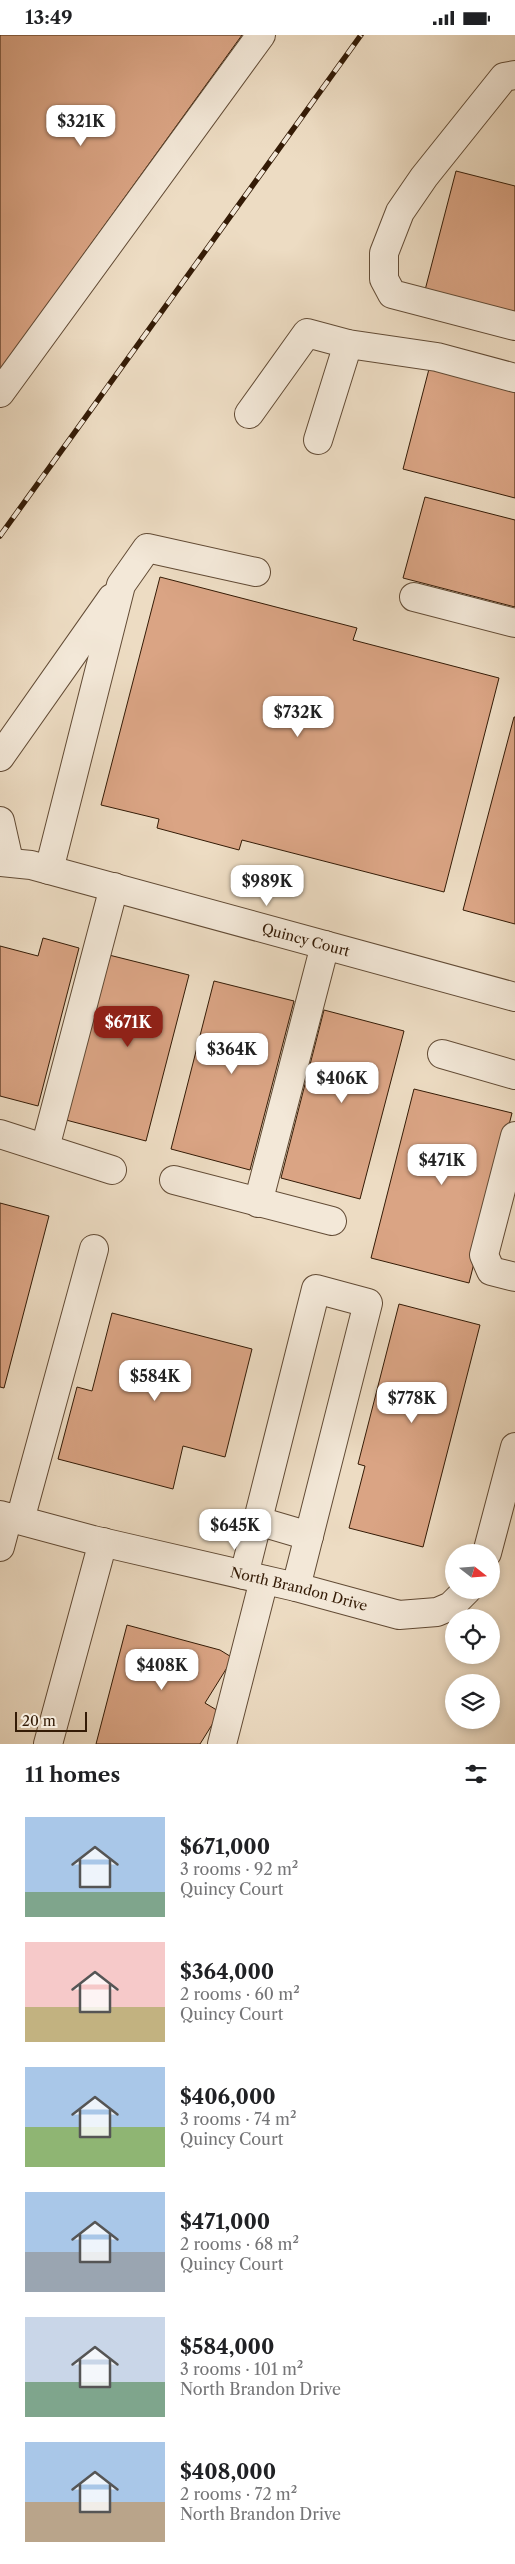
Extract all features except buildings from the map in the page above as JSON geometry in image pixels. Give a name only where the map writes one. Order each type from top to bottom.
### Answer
[{"type":"street","points":[[0,393],[261,35]]},
{"type":"street","points":[[515,75],[504,77],[424,177],[400,212],[384,253],[384,279],[392,294],[515,326]]},
{"type":"street","points":[[249,413],[307,333],[348,344],[437,357],[515,378]]},
{"type":"street","points":[[318,440],[348,344]]},
{"type":"street","points":[[0,757],[147,548],[256,572]]},
{"type":"street","points":[[49,870],[121,585]]},
{"type":"street","points":[[414,597],[515,623]]},
{"type":"street","points":[[0,821],[4,861]]},
{"type":"street","name":"Quincy Court","points":[[4,861],[49,870],[114,887],[515,997]]},
{"type":"street","points":[[45,1148],[114,887]]},
{"type":"street","points":[[258,1203],[325,945]]},
{"type":"street","points":[[442,1054],[515,1075]]},
{"type":"street","points":[[0,1134],[112,1170]]},
{"type":"street","points":[[515,1135],[484,1255],[491,1271],[515,1277]]},
{"type":"street","points":[[174,1180],[332,1221]]},
{"type":"street","points":[[0,1547],[94,1249]]},
{"type":"street","points":[[222,1744],[254,1577],[258,1521],[316,1289],[368,1303],[296,1587]]},
{"type":"street","points":[[489,1544],[515,1447]]},
{"type":"street","name":"North Brandon Drive","points":[[9,1517],[103,1542],[296,1587],[399,1615],[437,1612],[451,1606],[458,1599]]},
{"type":"street","points":[[258,1521],[309,1536]]},
{"type":"street","points":[[48,1744],[103,1542]]},
{"type":"railway","points":[[0,536],[361,35]]}]
